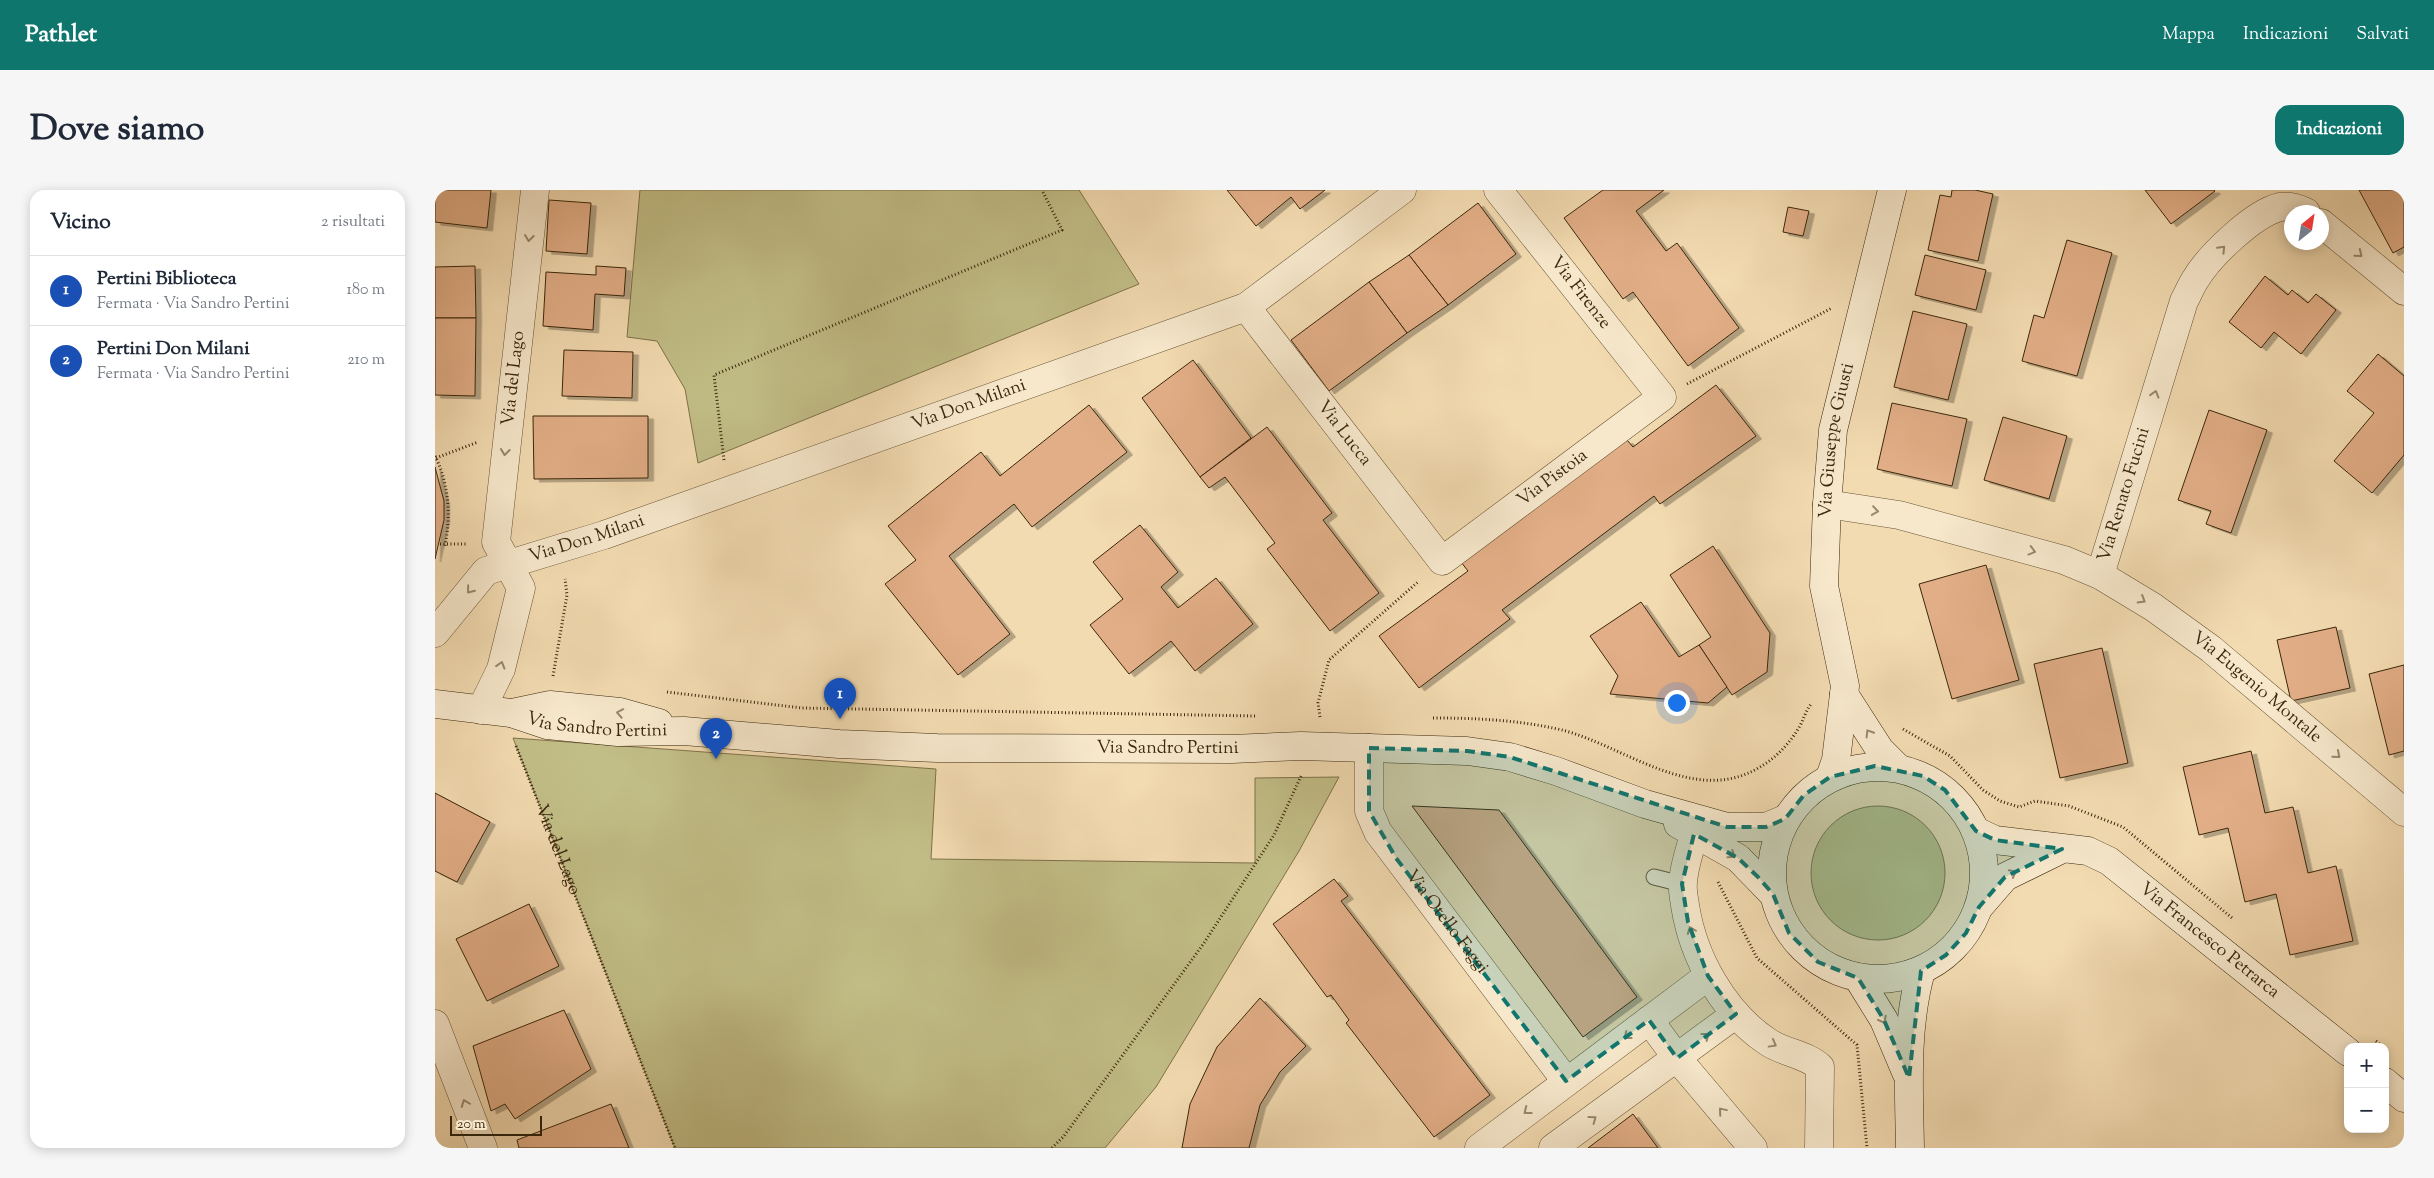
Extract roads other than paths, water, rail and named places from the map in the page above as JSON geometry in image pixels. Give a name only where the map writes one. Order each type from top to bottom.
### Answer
[{"type":"street","name":"Via del Lago","points":[[481,710],[501,669],[521,588],[496,542],[535,190]]},
{"type":"street","name":"Via Don Milani","points":[[508,563],[613,532],[1246,307],[1401,190]]},
{"type":"street","name":"Via Firenze","points":[[1498,190],[1662,397]]},
{"type":"street","name":"Via Giuseppe Giusti","points":[[1830,777],[1836,760],[1845,686],[1825,586],[1827,504],[1833,430],[1892,190]]},
{"type":"street","name":"Via Renato Fucini","points":[[1827,504],[1899,515],[2064,560],[2100,575],[2184,301],[2195,279],[2238,232],[2265,213],[2284,207]]},
{"type":"street","points":[[2329,230],[2404,291]]},
{"type":"street","name":"Via Lucca","points":[[1246,307],[1442,560]]},
{"type":"street","name":"Via Pistoia","points":[[1442,560],[1662,397]]},
{"type":"street","points":[[435,633],[486,571],[508,563]]},
{"type":"street","name":"Via Eugenio Montale","points":[[2100,575],[2153,607],[2211,648],[2404,812]]},
{"type":"street","name":"Via Giuseppe Giusti","points":[[1844,694],[1880,750],[1898,768]]},
{"type":"street","name":"Via Sandro Pertini","points":[[435,704],[511,713],[550,705],[620,712],[684,731],[839,744],[937,748],[1232,749],[1323,747],[1467,751],[1510,758],[1556,771],[1645,804],[1727,827],[1766,827],[1785,819]]},
{"type":"street","name":"Via Otello Faggi","points":[[1369,748],[1369,811],[1378,832],[1566,1081]]},
{"type":"street","name":"Via Giuseppe Giusti","points":[[1875,766],[1898,768],[1923,776],[1945,790],[1963,809],[1976,832],[1981,846],[1985,877],[1979,907],[1966,933],[1946,955],[1921,971],[1890,979],[1858,978],[1819,962],[1789,933],[1773,894],[1771,868],[1773,851],[1785,819],[1805,794],[1830,777],[1852,769],[1875,766]]},
{"type":"street","name":"Via Sandro Pertini","points":[[1645,804],[1738,858],[1773,894]]},
{"type":"street","name":"Via Francesco Petrarca","points":[[1976,832],[1995,840],[2088,851],[2109,861],[2344,1049]]},
{"type":"street","points":[[1694,834],[1682,884],[1688,922],[1709,976],[1736,1014],[1770,1043],[1813,1061],[1820,1067],[1819,1148]]},
{"type":"street","points":[[1979,907],[2005,877],[2062,849]]},
{"type":"street","points":[[1911,1148],[1909,1078],[1911,1030],[1921,971]]},
{"type":"street","points":[[1486,1146],[1566,1081],[1709,976]]},
{"type":"street","points":[[1858,978],[1884,1020],[1909,1078]]},
{"type":"street","points":[[1553,1148],[1736,1014]]},
{"type":"street","points":[[1649,1020],[1677,1058],[1753,1148]]},
{"type":"street","points":[[435,1024],[483,1148]]},
{"type":"street","points":[[2389,1085],[2404,1098]]},
{"type":"lane","points":[[1654,877],[1682,884]]},
{"type":"place","name":"Pertini Biblioteca","points":[[840,719]]},
{"type":"place","name":"Pertini Don Milani","points":[[716,759]]}]
